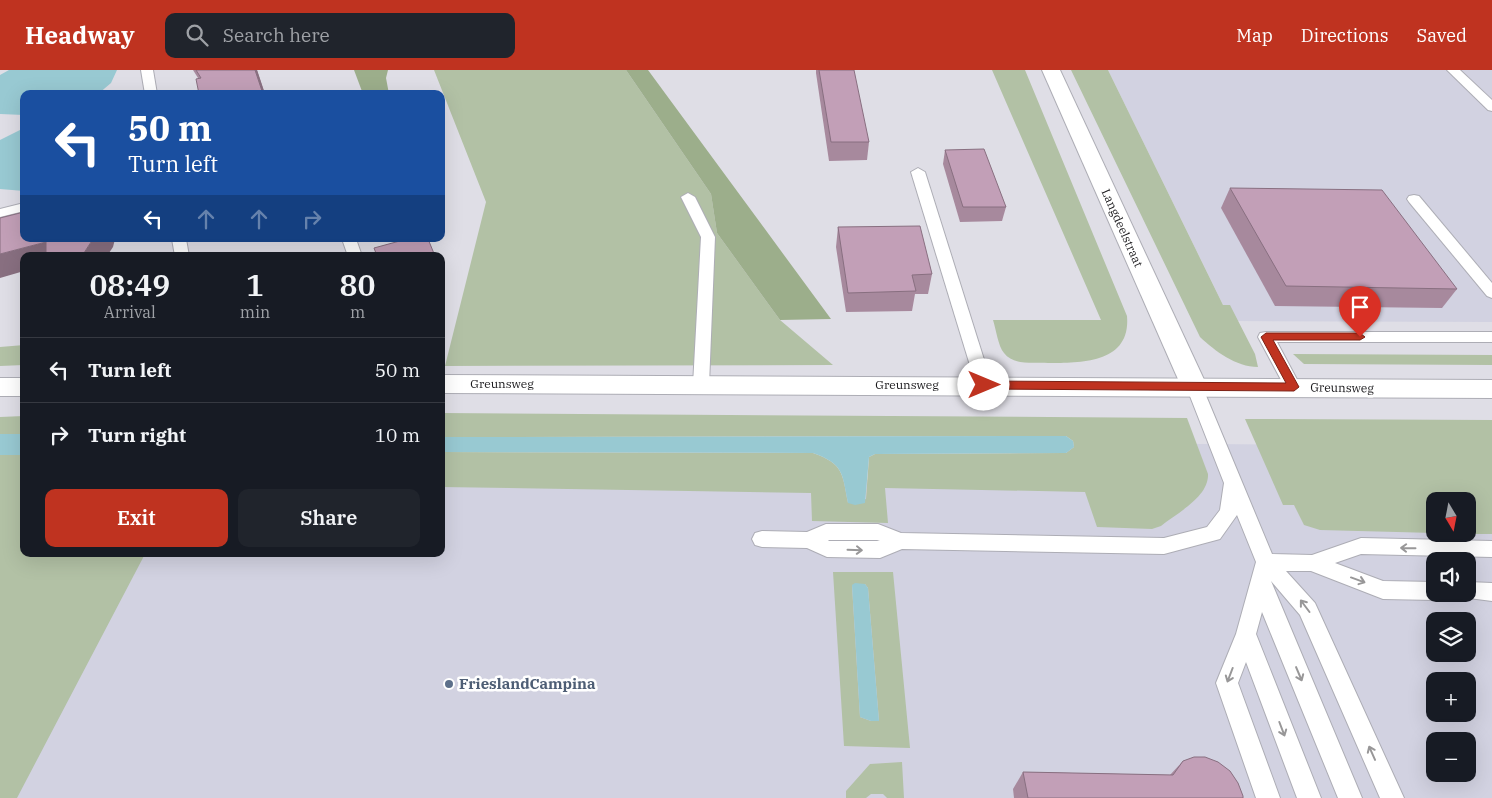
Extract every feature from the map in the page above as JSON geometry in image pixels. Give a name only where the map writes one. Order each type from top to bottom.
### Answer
[{"type":"street","name":"Langdeelstraat","points":[[1051,70],[1194,386]]},
{"type":"street","name":"Greunsweg","points":[[445,384],[1194,386],[1492,389]]},
{"type":"street","points":[[0,387],[20,387]]},
{"type":"lane","points":[[147,70],[150,90]]},
{"type":"lane","points":[[1453,70],[1492,107]]},
{"type":"lane","points":[[918,172],[984,385]]},
{"type":"lane","points":[[688,197],[708,237],[701,384]]},
{"type":"lane","points":[[1414,199],[1492,293]]},
{"type":"lane","points":[[0,213],[20,208]]},
{"type":"lane","points":[[1294,387],[1266,337],[1492,337]]},
{"type":"lane","points":[[1194,386],[1234,480],[1263,571],[1350,798]]},
{"type":"lane","points":[[762,539],[809,540],[827,549],[880,550],[900,542],[1164,546],[1213,533],[1229,514],[1234,480]]},
{"type":"lane","points":[[1263,571],[1312,563],[1361,546],[1492,549]]},
{"type":"lane","points":[[1312,563],[1384,590],[1426,591]]},
{"type":"lane","points":[[1263,571],[1246,634],[1227,683],[1268,798]]},
{"type":"lane","points":[[1263,571],[1308,608],[1392,798]]},
{"type":"lane","points":[[1476,592],[1492,592]]},
{"type":"lane","points":[[1246,634],[1309,798]]},
{"type":"shaded area","points":[[1108,70],[1492,70],[1492,322],[1231,321]]},
{"type":"shaded area","name":"FrieslandCampina","points":[[1492,425],[1492,798],[0,798],[0,455],[20,455],[20,557],[445,557],[445,452],[866,480],[1073,443],[1322,445]]},
{"type":"green space","points":[[354,70],[388,70],[386,78],[388,90],[362,90]]},
{"type":"green space","points":[[434,70],[626,70],[711,194],[717,233],[780,320],[833,365],[445,366],[486,202],[445,98],[445,90],[442,90]]},
{"type":"green space","points":[[626,70],[648,70],[831,319],[780,320],[717,233],[711,194]]},
{"type":"green space","points":[[992,70],[1025,70],[1127,316],[1126,332],[1121,343],[1113,352],[1102,357],[1089,361],[1075,362],[1018,362],[1008,357],[1000,346],[993,320],[1101,320]]},
{"type":"green space","points":[[1071,70],[1108,70],[1223,305],[1230,305],[1255,354],[1258,367],[1234,361],[1219,353],[1200,337]]},
{"type":"green space","points":[[20,345],[20,365],[0,366],[0,347]]},
{"type":"green space","points":[[1293,354],[1492,355],[1492,365],[1304,364]]},
{"type":"green space","points":[[445,413],[1187,418],[1208,474],[1207,482],[1198,497],[1191,504],[1161,526],[1152,529],[1097,527],[1085,492],[885,488],[888,523],[812,521],[811,493],[445,487],[445,452],[813,453],[831,461],[840,471],[848,503],[866,499],[869,457],[875,454],[1066,453],[1074,447],[1073,441],[1066,436],[445,437]]},
{"type":"green space","points":[[20,416],[20,434],[0,434],[0,417]]},
{"type":"green space","points":[[1245,419],[1492,420],[1492,534],[1476,534],[1476,492],[1426,492],[1426,533],[1320,530],[1304,525],[1294,505],[1283,505]]},
{"type":"green space","points":[[0,455],[20,455],[20,557],[143,557],[17,798],[0,798]]},
{"type":"green space","points":[[833,572],[893,572],[910,748],[844,746]],"holes":[[[865,584],[868,588],[879,721],[871,721],[860,717],[852,585]]]},
{"type":"green space","points":[[902,762],[904,798],[887,798],[883,794],[871,794],[866,798],[846,798],[846,791],[870,764]]},
{"type":"water","points":[[9,70],[117,70],[111,83],[103,90],[20,90],[20,115],[0,114],[0,75]]},
{"type":"water","points":[[20,130],[20,191],[0,189],[0,140]]},
{"type":"water","points":[[0,434],[20,434],[20,455],[0,455]]},
{"type":"water","points":[[1066,436],[1073,441],[1074,447],[1066,453],[875,454],[869,457],[865,503],[855,505],[848,503],[842,477],[836,466],[831,461],[813,453],[445,452],[445,437]]},
{"type":"water","points":[[855,583],[865,584],[868,588],[879,721],[871,721],[860,717],[852,585]]},
{"type":"building","points":[[196,70],[255,70],[262,90],[198,90],[196,79],[201,78]]},
{"type":"building","points":[[819,70],[854,70],[869,142],[831,142]]},
{"type":"building","points":[[984,149],[1006,207],[963,207],[945,150]]},
{"type":"building","points":[[1230,188],[1382,190],[1457,289],[1286,286]]},
{"type":"building","points":[[20,213],[20,242],[46,242],[0,254],[0,218]]},
{"type":"building","points":[[920,226],[932,274],[912,275],[916,291],[848,293],[838,227]]},
{"type":"building","points":[[46,242],[91,242],[85,252],[46,252]]},
{"type":"building","points":[[396,242],[429,242],[433,252],[376,252],[374,248]]},
{"type":"building","points":[[1194,757],[1205,757],[1218,762],[1230,771],[1238,783],[1243,798],[1028,798],[1023,772],[1173,775],[1183,761]]},
{"type":"place","name":"FrieslandCampina","points":[[449,684]]},
{"type":"route","points":[[984,385],[1294,387],[1266,337],[1360,337]]}]
